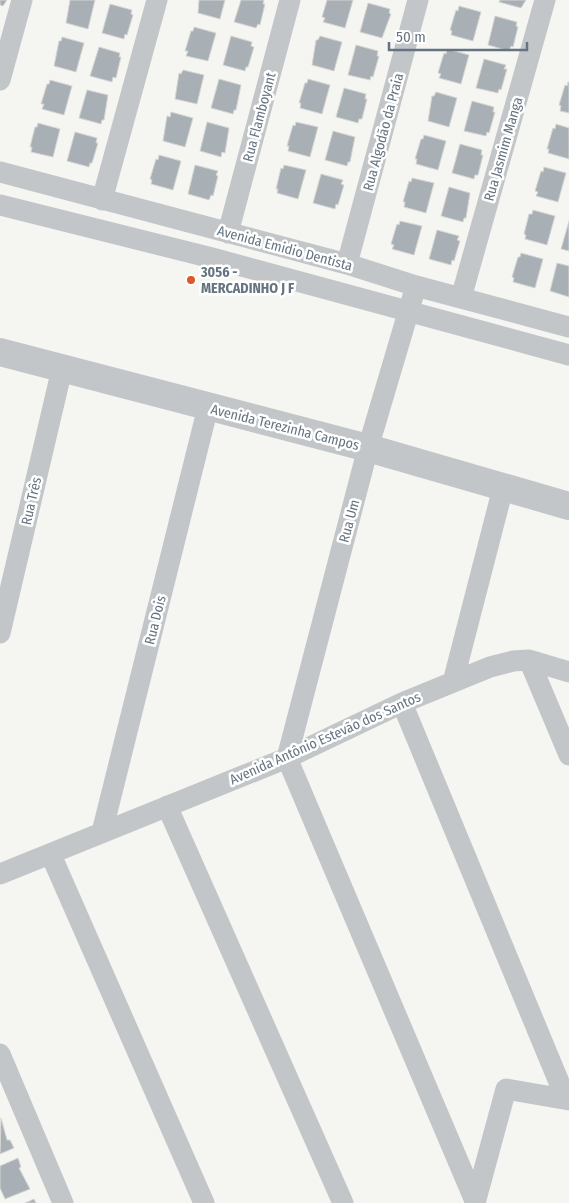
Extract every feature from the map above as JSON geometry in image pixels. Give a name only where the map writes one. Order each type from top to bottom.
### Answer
[{"type":"street","points":[[0,80],[22,0]]},
{"type":"street","points":[[102,200],[156,0]]},
{"type":"street","name":"Rua Flamboyant","points":[[228,234],[290,0]]},
{"type":"street","name":"Rua Algodão da Praia","points":[[348,264],[418,0]]},
{"type":"street","name":"Rua Jasmim Manga","points":[[461,298],[545,0]]},
{"type":"street","name":"Avenida Emidio Dentista","points":[[0,172],[228,234],[348,264],[416,286],[569,327]]},
{"type":"street","name":"Avenida Emidio Dentista","points":[[0,205],[408,311],[569,355]]},
{"type":"street","name":"Rua Um","points":[[288,758],[368,448],[416,286]]},
{"type":"street","name":"Avenida Terezinha Campos","points":[[0,352],[368,448],[569,506]]},
{"type":"street","name":"Rua Três","points":[[0,633],[62,368]]},
{"type":"street","name":"Rua Dois","points":[[102,832],[208,407]]},
{"type":"street","points":[[453,682],[503,488]]},
{"type":"street","points":[[528,660],[569,754]]},
{"type":"street","name":"Avenida Antônio Estevão dos Santos","points":[[0,874],[288,758],[402,703],[490,667],[512,661],[528,660],[569,672]]},
{"type":"street","points":[[402,703],[568,1100]]},
{"type":"street","points":[[288,758],[475,1202]]},
{"type":"street","points":[[167,806],[343,1203]]},
{"type":"street","points":[[51,854],[204,1203]]},
{"type":"street","points":[[0,1054],[63,1203]]},
{"type":"street","points":[[475,1202],[506,1089],[568,1100]]},
{"type":"building","points":[[0,0],[7,0],[3,6],[0,5]]},
{"type":"building","points":[[70,0],[95,0],[88,29],[66,23]]},
{"type":"building","points":[[199,0],[225,0],[220,19],[198,13]]},
{"type":"building","points":[[241,0],[264,0],[263,4],[265,4],[260,25],[258,24],[256,28],[234,22]]},
{"type":"building","points":[[327,0],[353,0],[345,28],[323,22],[325,18],[322,17]]},
{"type":"building","points":[[500,0],[526,0],[521,8],[499,2]]},
{"type":"building","points":[[368,3],[390,9],[389,13],[391,14],[382,38],[360,32]]},
{"type":"building","points":[[110,4],[132,10],[131,14],[133,15],[124,39],[102,33]]},
{"type":"building","points":[[459,6],[481,12],[473,41],[451,35],[452,31],[450,30]]},
{"type":"building","points":[[495,16],[517,22],[516,26],[518,27],[513,47],[511,46],[509,51],[488,45]]},
{"type":"building","points":[[194,27],[216,33],[208,61],[186,56],[188,51],[185,51]]},
{"type":"building","points":[[231,36],[252,42],[251,46],[254,47],[245,71],[223,65]]},
{"type":"building","points":[[320,36],[342,42],[334,71],[312,65],[316,40]]},
{"type":"building","points":[[62,37],[84,43],[76,72],[54,66],[59,41],[61,41]]},
{"type":"building","points":[[356,45],[378,51],[377,56],[379,56],[373,77],[371,76],[370,80],[348,75]]},
{"type":"building","points":[[99,47],[120,53],[119,57],[121,57],[116,78],[113,77],[112,82],[90,76]]},
{"type":"building","points":[[447,49],[469,55],[461,84],[439,78],[441,74],[438,73]]},
{"type":"building","points":[[484,59],[506,65],[504,69],[507,69],[501,90],[499,89],[498,93],[476,88]]},
{"type":"building","points":[[183,70],[204,75],[197,104],[175,99],[179,73],[181,74]]},
{"type":"building","points":[[219,79],[241,85],[236,110],[234,110],[233,114],[211,108]]},
{"type":"building","points":[[308,79],[330,85],[322,114],[300,108],[301,103],[299,103]]},
{"type":"building","points":[[50,80],[72,86],[64,115],[42,109],[44,104],[41,104]]},
{"type":"building","points":[[568,82],[569,113],[560,111],[561,106],[559,105],[565,85],[567,86]]},
{"type":"building","points":[[344,88],[366,94],[365,99],[367,99],[362,119],[359,119],[358,123],[336,117]]},
{"type":"building","points":[[87,90],[108,95],[104,120],[102,120],[101,124],[79,118]]},
{"type":"building","points":[[436,92],[457,98],[449,127],[428,121],[432,96]]},
{"type":"building","points":[[472,101],[494,107],[493,112],[495,112],[489,133],[487,132],[486,136],[464,131]]},
{"type":"building","points":[[171,112],[193,118],[185,147],[163,141],[167,116],[170,117]]},
{"type":"building","points":[[207,122],[229,128],[225,153],[222,152],[221,157],[200,151]]},
{"type":"building","points":[[296,122],[318,127],[310,157],[288,151],[289,146],[287,146],[293,125],[295,126]]},
{"type":"building","points":[[38,123],[60,129],[53,157],[31,152],[32,147],[30,147],[35,127],[37,127]]},
{"type":"building","points":[[556,124],[569,128],[569,159],[548,153],[549,149],[547,149]]},
{"type":"building","points":[[333,131],[355,137],[350,162],[348,162],[347,166],[325,160]]},
{"type":"building","points":[[75,132],[97,138],[96,143],[98,143],[89,167],[67,161]]},
{"type":"building","points":[[424,135],[446,141],[438,170],[416,164],[417,159],[415,159]]},
{"type":"building","points":[[460,144],[482,150],[481,155],[483,155],[478,175],[475,175],[474,179],[452,173]]},
{"type":"building","points":[[159,155],[181,161],[173,190],[151,184],[152,180],[150,179]]},
{"type":"building","points":[[195,165],[218,171],[213,196],[211,195],[209,200],[188,194]]},
{"type":"building","points":[[284,165],[306,170],[298,199],[277,193],[278,189],[276,189],[281,168],[283,169]]},
{"type":"building","points":[[544,167],[566,173],[558,202],[536,196],[538,192],[535,191]]},
{"type":"building","points":[[321,174],[343,180],[341,184],[344,185],[335,209],[313,203]]},
{"type":"building","points":[[412,178],[434,183],[426,213],[404,207],[405,202],[403,202],[409,181],[411,182]]},
{"type":"building","points":[[449,187],[470,193],[466,218],[464,218],[463,222],[441,216]]},
{"type":"building","points":[[533,210],[555,216],[547,245],[525,239],[526,235],[524,234],[529,214],[532,214]]},
{"type":"building","points":[[400,221],[422,226],[414,255],[392,249],[394,245],[391,244],[397,224],[399,225]]},
{"type":"building","points":[[569,221],[569,251],[561,249]]},
{"type":"building","points":[[437,230],[459,236],[457,240],[460,241],[451,265],[429,259]]},
{"type":"building","points":[[521,253],[543,259],[535,288],[513,282],[514,278],[512,277]]},
{"type":"building","points":[[557,263],[569,266],[569,297],[550,291]]},
{"type":"building","points":[[1,1118],[7,1140],[10,1140],[14,1148],[0,1154]]},
{"type":"building","points":[[18,1158],[21,1167],[19,1168],[30,1189],[5,1199],[0,1188],[0,1166]]},
{"type":"building","points":[[34,1199],[36,1203],[25,1203]]},
{"type":"place","name":"3056 - MERCADINHO J F","points":[[191,280]]}]
